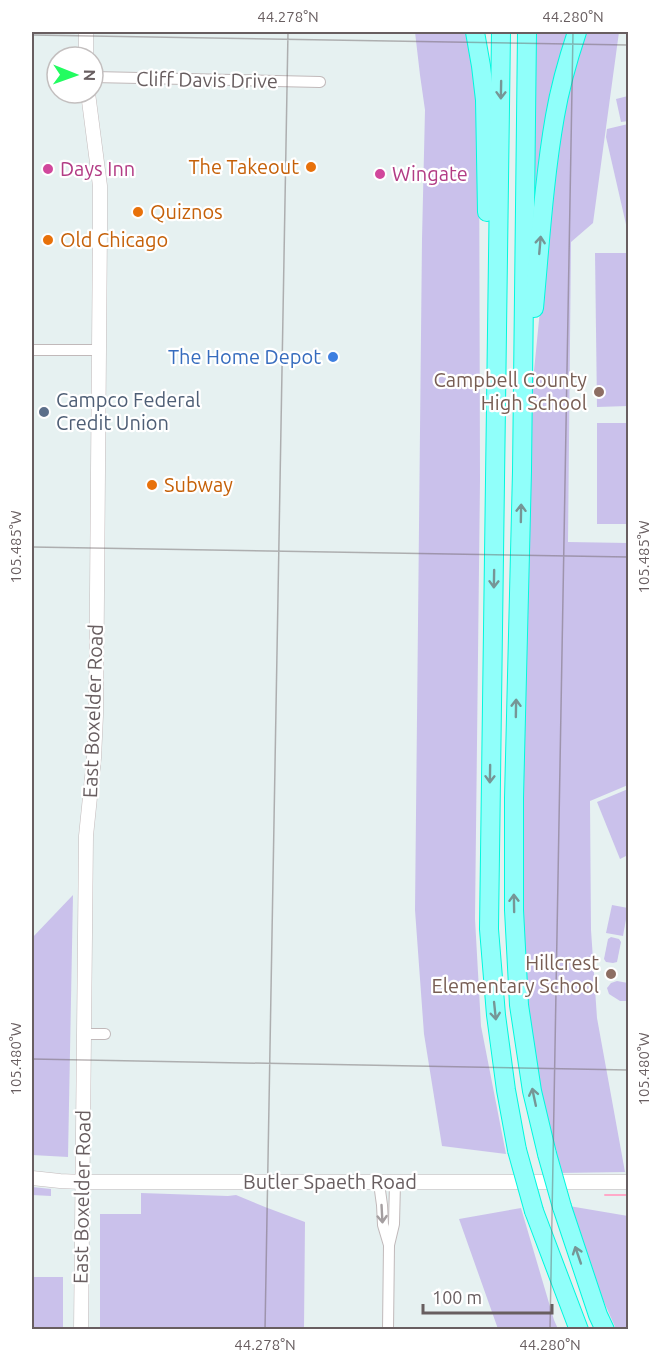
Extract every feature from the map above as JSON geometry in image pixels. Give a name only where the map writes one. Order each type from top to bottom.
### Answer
[{"type":"highway","points":[[475,32],[485,100],[494,545]]},
{"type":"highway","points":[[501,32],[489,929],[496,1016],[517,1150],[534,1210],[579,1329]]},
{"type":"highway","points":[[526,32],[522,471],[514,798],[514,910],[519,1005],[532,1091],[547,1154],[562,1207],[598,1315],[605,1329]]},
{"type":"highway","points":[[522,471],[531,342],[548,168],[555,115],[577,32]]},
{"type":"main road","name":"East Boxelder Road","points":[[81,1329],[86,836],[96,715],[99,350],[100,186],[90,105]]},
{"type":"main road","name":"Butler Spaeth Road","points":[[32,1178],[82,1182],[628,1182]]},
{"type":"street","name":"Cliff Davis Drive","points":[[105,77],[320,82]]},
{"type":"street","points":[[32,350],[99,350]]},
{"type":"street","points":[[84,1034],[105,1034]]},
{"type":"street","points":[[379,1182],[383,1225],[389,1245]]},
{"type":"street","points":[[388,1329],[389,1245],[394,1224],[395,1183]]},
{"type":"shaded area","points":[[415,32],[468,32],[479,100],[480,480],[475,919],[481,1026],[506,1154],[442,1146],[424,1034],[415,910],[425,110]]},
{"type":"shaded area","points":[[533,32],[568,32],[550,91],[533,241]]},
{"type":"shaded area","points":[[584,32],[619,32],[593,223],[571,242],[568,542],[628,543],[628,785],[590,801],[591,930],[597,1018],[625,1172],[558,1173],[539,1090],[527,1002],[522,898],[528,432],[557,137]]},
{"type":"shaded area","points":[[628,96],[628,121],[621,122],[616,99]]},
{"type":"shaded area","points":[[628,124],[628,233],[606,137],[607,129]]},
{"type":"shaded area","points":[[595,253],[628,253],[628,406],[597,407]]},
{"type":"shaded area","points":[[597,423],[628,423],[628,524],[597,524]]},
{"type":"shaded area","points":[[628,789],[628,855],[620,859],[597,802]]},
{"type":"shaded area","points":[[73,895],[68,1157],[32,1155],[32,938]]},
{"type":"shaded area","points":[[612,905],[628,908],[623,936],[606,933]]},
{"type":"shaded area","points":[[611,937],[621,942],[617,962],[613,963],[606,962],[604,959],[608,939]]},
{"type":"shaded area","points":[[617,981],[628,983],[628,1001],[620,1001],[609,994],[607,988],[611,983]]},
{"type":"shaded area","points":[[32,1187],[51,1189],[51,1196],[32,1195]]},
{"type":"shaded area","points":[[141,1193],[236,1195],[305,1222],[304,1329],[100,1329],[100,1214],[141,1214]]},
{"type":"shaded area","points":[[569,1206],[628,1216],[628,1329],[616,1329],[597,1286]]},
{"type":"shaded area","points":[[521,1208],[558,1329],[498,1329],[459,1219]]},
{"type":"shaded area","points":[[32,1277],[63,1277],[63,1329],[32,1329]]},
{"type":"waterway","points":[[605,1195],[628,1195]]},
{"type":"place","name":"The Takeout","points":[[311,167]]},
{"type":"place","name":"Days Inn","points":[[48,169]]},
{"type":"place","name":"Wingate","points":[[380,174]]},
{"type":"place","name":"Quiznos","points":[[138,212]]},
{"type":"place","name":"Old Chicago","points":[[48,240]]},
{"type":"place","name":"The Home Depot","points":[[333,357]]},
{"type":"place","name":"Campbell County High School","points":[[599,392]]},
{"type":"place","name":"Campco Federal Credit Union","points":[[44,412]]},
{"type":"place","name":"Subway","points":[[152,485]]},
{"type":"place","name":"Hillcrest Elementary School","points":[[611,974]]}]
